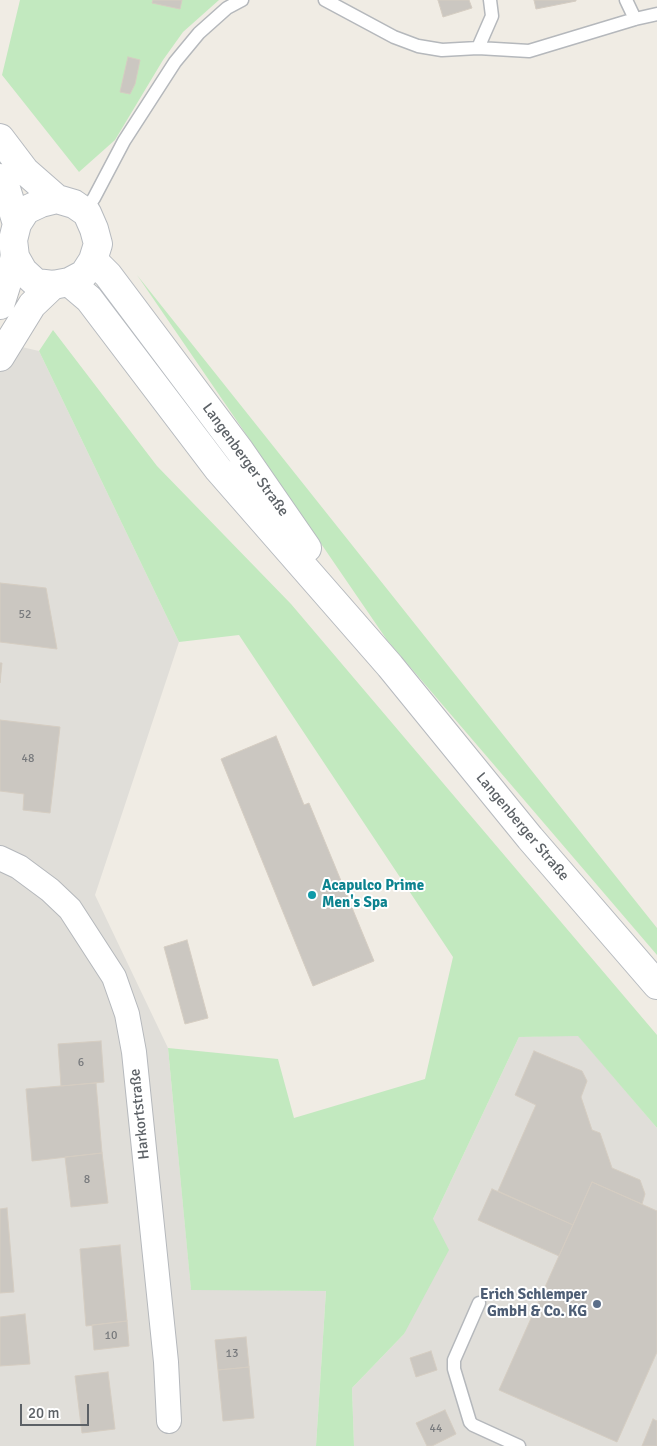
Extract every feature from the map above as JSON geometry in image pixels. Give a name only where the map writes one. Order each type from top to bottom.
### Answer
[{"type":"main road","points":[[0,138],[25,171],[57,199],[74,204],[87,213],[94,228],[98,244],[93,260],[84,274],[61,284],[32,305],[0,357]]},
{"type":"main road","points":[[0,178],[5,185],[17,224]]},
{"type":"main road","points":[[57,199],[41,202],[26,210],[17,224],[12,240],[15,257],[23,271],[36,283],[61,284]]},
{"type":"main road","points":[[0,305],[15,257]]},
{"type":"main road","name":"Langenberger Straße","points":[[93,260],[108,275],[240,451],[390,666]]},
{"type":"main road","name":"Langenberger Straße","points":[[61,284],[89,299],[218,469],[390,666],[530,838],[657,985]]},
{"type":"street","name":"Harkortstraße","points":[[0,858],[19,867],[50,890],[70,909],[114,977],[127,1014],[134,1052],[163,1334],[169,1421]]},
{"type":"lane","points":[[84,212],[94,198],[124,141],[175,62],[199,33],[227,8],[242,0]]},
{"type":"lane","points":[[325,0],[394,37],[418,46],[442,50],[478,48],[529,51],[657,14]]},
{"type":"lane","points":[[478,48],[492,16],[490,0]]},
{"type":"lane","points":[[626,0],[635,19]]},
{"type":"lane","points":[[479,1303],[454,1360],[456,1378],[466,1415],[472,1425],[519,1446]]},
{"type":"shaded area","points":[[0,342],[39,351],[179,642],[95,895],[168,1048],[191,1289],[326,1291],[316,1446],[0,1446]]},
{"type":"shaded area","points":[[578,1035],[657,1128],[657,1446],[354,1446],[352,1388],[404,1334],[433,1219],[519,1037]]},
{"type":"green space","points":[[20,0],[219,0],[183,32],[163,60],[115,140],[79,172],[2,75]]},
{"type":"green space","points":[[137,275],[657,928],[657,955],[387,640]]},
{"type":"green space","points":[[53,330],[157,466],[291,604],[657,1035],[657,1128],[578,1036],[519,1037],[433,1219],[449,1250],[404,1334],[352,1388],[354,1446],[316,1446],[326,1291],[191,1290],[168,1048],[278,1059],[294,1118],[425,1079],[453,957],[239,635],[179,642],[39,351]]},
{"type":"building","points":[[153,0],[182,0],[180,9],[152,3]]},
{"type":"building","points":[[438,0],[469,0],[472,8],[443,17]]},
{"type":"building","points":[[534,0],[576,0],[576,1],[536,9]]},
{"type":"building","points":[[128,57],[140,60],[135,84],[130,94],[120,92]]},
{"type":"building","points":[[0,583],[46,588],[57,649],[0,642]]},
{"type":"building","points":[[0,663],[2,663],[0,683]]},
{"type":"building","points":[[0,720],[60,727],[50,813],[23,810],[24,794],[0,791]]},
{"type":"building","name":"Acapulco Prime Men's Spa","points":[[276,736],[304,805],[309,803],[374,961],[313,986],[221,759]]},
{"type":"building","points":[[187,940],[208,1018],[185,1024],[164,947]]},
{"type":"building","points":[[101,1041],[104,1082],[61,1086],[58,1044]]},
{"type":"building","points":[[534,1051],[582,1071],[587,1081],[581,1097],[592,1130],[600,1133],[612,1168],[640,1180],[645,1194],[642,1204],[592,1182],[573,1225],[498,1191],[536,1105],[515,1095]]},
{"type":"building","points":[[96,1083],[102,1153],[32,1161],[26,1089]]},
{"type":"building","points":[[102,1153],[108,1203],[71,1207],[65,1157]]},
{"type":"building","name":"Erich Schlemper GmbH & Co. KG","points":[[592,1182],[657,1211],[657,1352],[617,1442],[499,1390]]},
{"type":"building","points":[[492,1189],[573,1225],[559,1256],[478,1220]]},
{"type":"building","points":[[7,1208],[14,1292],[0,1293],[0,1209]]},
{"type":"building","points":[[120,1245],[127,1321],[86,1326],[80,1249]]},
{"type":"building","points":[[25,1314],[30,1364],[0,1366],[0,1317]]},
{"type":"building","points":[[127,1321],[129,1346],[94,1350],[92,1325]]},
{"type":"building","points":[[246,1337],[249,1367],[218,1370],[215,1340]]},
{"type":"building","points":[[431,1351],[437,1370],[416,1377],[410,1358]]},
{"type":"building","points":[[249,1367],[254,1418],[223,1421],[218,1370]]},
{"type":"building","points":[[108,1372],[115,1429],[82,1433],[75,1376]]},
{"type":"building","points":[[445,1410],[456,1434],[432,1446],[427,1446],[416,1423]]},
{"type":"building","points":[[653,1419],[657,1421],[657,1446],[642,1446]]},
{"type":"place","name":"Acapulco Prime Men's Spa","points":[[312,895]]},
{"type":"place","name":"Erich Schlemper GmbH & Co. KG","points":[[597,1304]]}]
